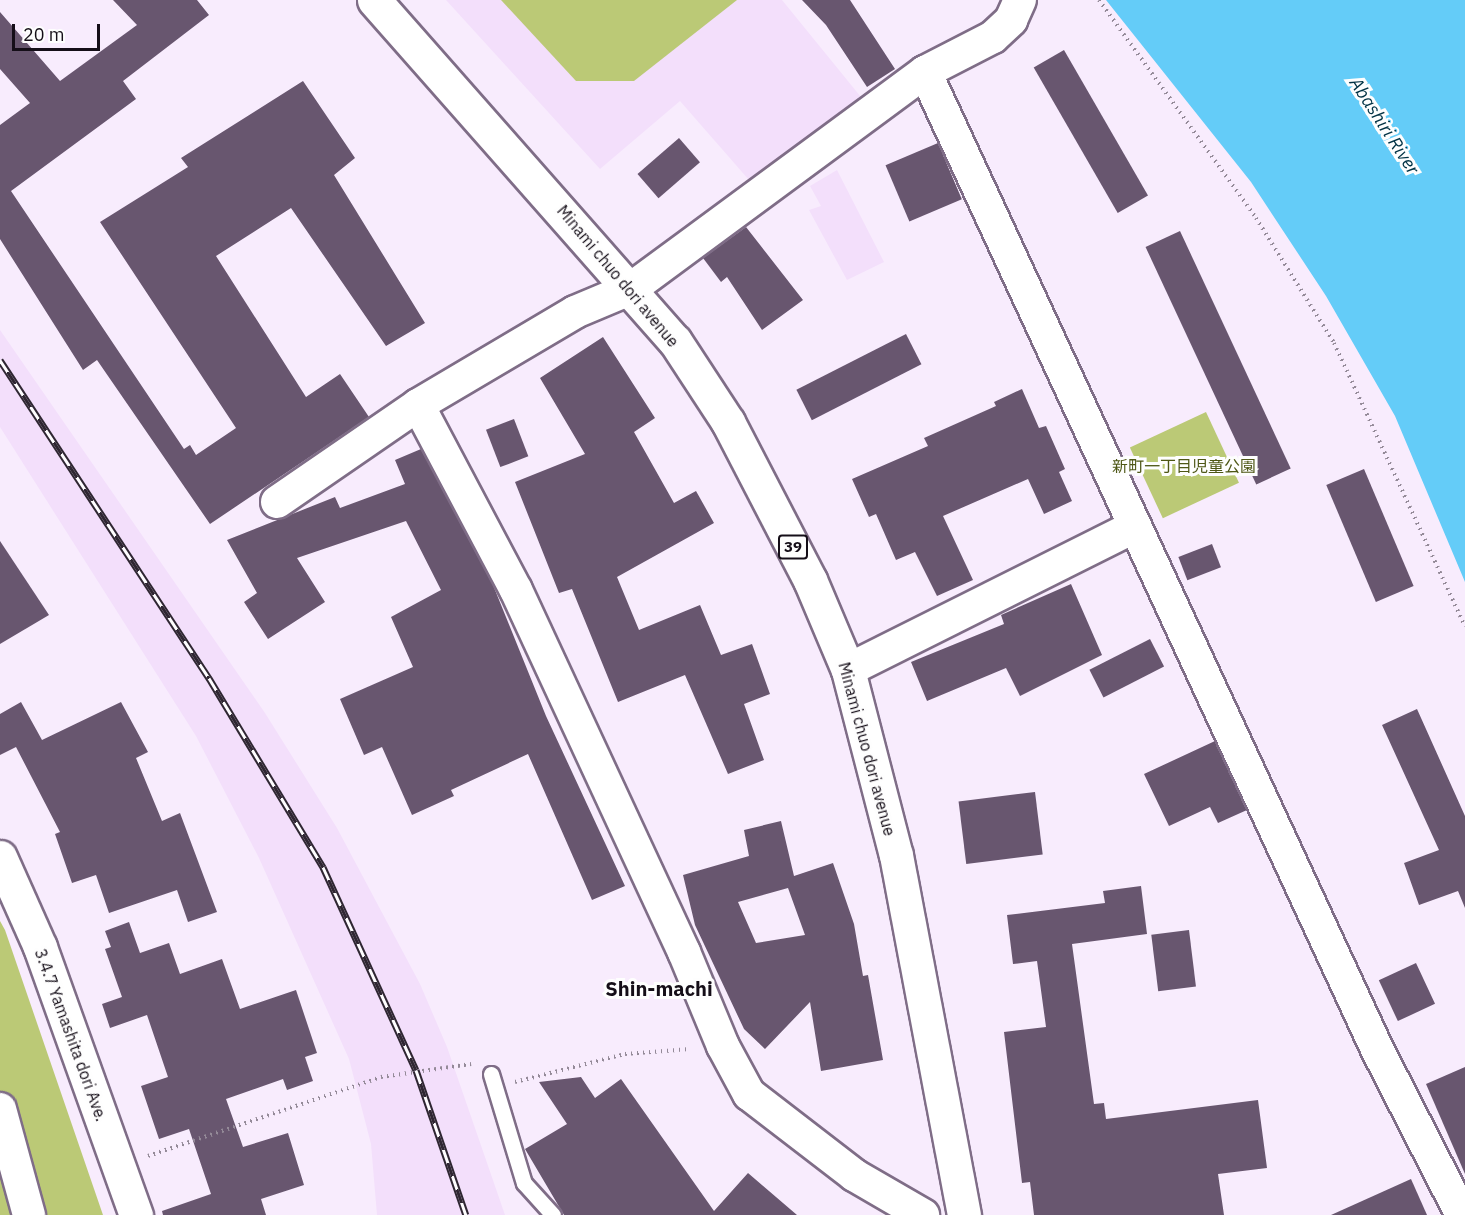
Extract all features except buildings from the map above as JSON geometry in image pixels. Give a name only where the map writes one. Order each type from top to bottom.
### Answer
[{"type":"main road","name":"Minami chuo dori avenue","points":[[374,0],[632,288],[675,342],[728,423],[810,580],[848,670],[896,855],[964,1215]]},
{"type":"main road","name":"3.4.7 Yamashita dori Ave.","points":[[0,857],[40,947],[136,1215]]},
{"type":"street","points":[[277,502],[418,405],[574,312],[632,288],[925,72],[993,38],[1011,20],[1020,0]]},
{"type":"street","points":[[925,72],[1377,1049],[1462,1215]]},
{"type":"street","points":[[418,405],[516,590],[684,952],[723,1046],[749,1094],[782,1122],[854,1175],[923,1215]]},
{"type":"street","points":[[848,670],[1135,526]]},
{"type":"street","points":[[0,1109],[29,1215]]},
{"type":"lane","points":[[490,1074],[524,1182],[552,1215]]},
{"type":"path","points":[[1099,0],[1256,218],[1334,343],[1465,626]]},
{"type":"path","points":[[119,1166],[381,1077],[478,1064],[503,1085],[625,1054],[723,1046]]},
{"type":"shaded area","points":[[446,0],[782,0],[865,102],[749,180],[680,101],[600,169]]},
{"type":"shaded area","points":[[837,170],[884,262],[847,280],[809,210],[821,206],[810,186]]},
{"type":"shaded area","points":[[0,330],[265,713],[337,828],[420,984],[447,1047],[505,1215],[377,1215],[371,1144],[349,1059],[259,858],[196,736],[0,427]]},
{"type":"green space","points":[[501,0],[737,0],[634,81],[576,81]]},
{"type":"green space","name":"新町一丁目児童公園","points":[[1206,412],[1239,483],[1163,518],[1130,447]]},
{"type":"green space","points":[[0,921],[5,930],[103,1215],[0,1215]]},
{"type":"water","name":"Abashiri River","points":[[1106,0],[1465,0],[1465,582],[1395,416],[1326,296],[1251,182]]},
{"type":"railway","points":[[0,360],[209,678],[323,867],[416,1070],[466,1215]]},
{"type":"district","name":"Shin-machi","points":[[659,988]]}]
